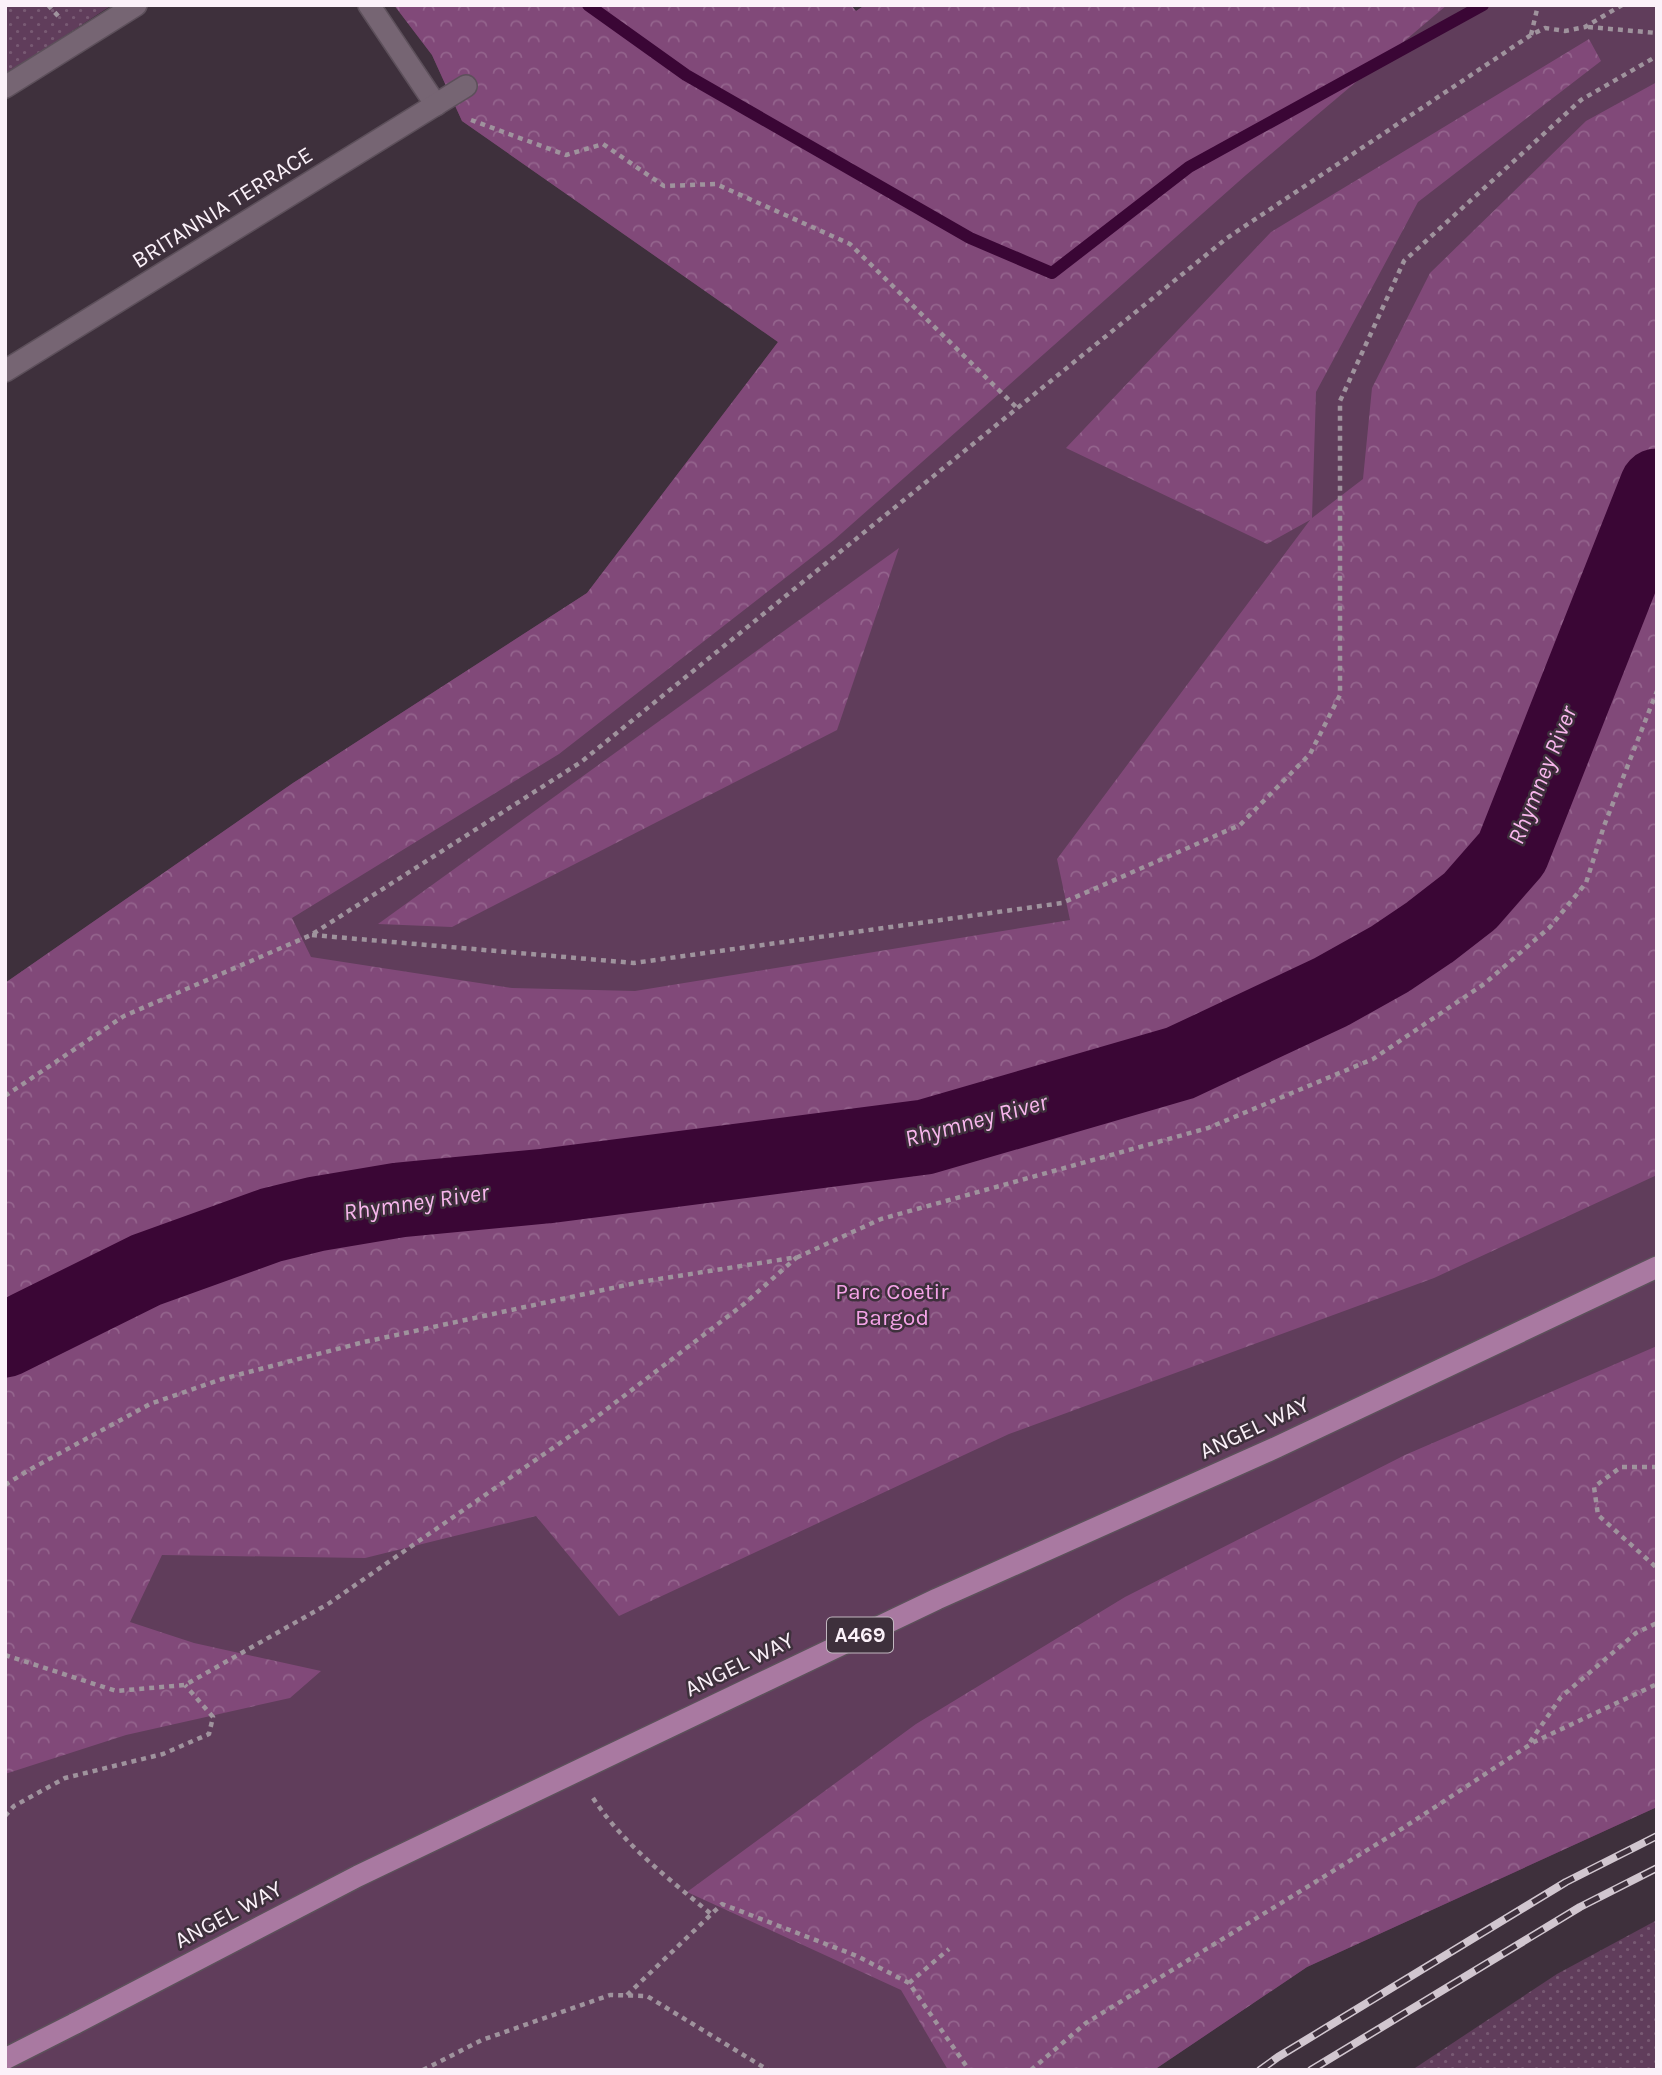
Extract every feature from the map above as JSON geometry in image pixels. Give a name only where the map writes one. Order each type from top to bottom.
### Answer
[{"type":"main road","name":"ANGEL WAY","points":[[5,2059],[358,1876],[937,1599],[1277,1447],[1657,1267]]},
{"type":"street","points":[[5,87],[136,5]]},
{"type":"street","points":[[369,5],[436,105]]},
{"type":"street","name":"BRITANNIA TERRACE","points":[[5,371],[466,86]]},
{"type":"path","points":[[1531,35],[1538,5]]},
{"type":"path","points":[[5,1096],[124,1016],[311,935],[581,762],[1227,238],[1531,35],[1545,29],[1565,32],[1587,26],[1622,5]]},
{"type":"path","points":[[1587,26],[1657,33]]},
{"type":"path","points":[[311,935],[634,964],[1062,904],[1240,825],[1310,754],[1340,695],[1340,401],[1404,261],[1581,100],[1657,56]]},
{"type":"path","points":[[473,122],[566,155],[603,144],[664,186],[716,184],[850,244],[1017,408]]},
{"type":"path","points":[[5,1485],[150,1404],[222,1379],[364,1342],[640,1282],[798,1257],[881,1219],[1208,1128],[1373,1059],[1484,984],[1550,927],[1586,883],[1604,826],[1657,691]]},
{"type":"path","points":[[5,1655],[116,1691],[185,1685],[328,1604],[586,1425],[744,1304],[798,1257]]},
{"type":"path","points":[[1657,1467],[1621,1467],[1594,1487],[1598,1515],[1657,1568]]},
{"type":"path","points":[[1527,1746],[1562,1697],[1636,1633],[1656,1622]]},
{"type":"path","points":[[1031,2070],[1086,2023],[1403,1828],[1527,1746],[1657,1684]]},
{"type":"path","points":[[5,1816],[14,1806],[65,1777],[163,1754],[208,1734],[213,1717],[185,1685]]},
{"type":"path","points":[[575,1772],[609,1822],[648,1862],[711,1914]]},
{"type":"path","points":[[627,1995],[722,1904],[857,1955],[909,1983],[969,2070]]},
{"type":"path","points":[[909,1983],[949,1949]]},
{"type":"path","points":[[423,2070],[482,2040],[610,1994],[647,1996],[768,2070]]},
{"type":"green space","points":[[5,5],[112,5],[5,75]]},
{"type":"green space","name":"Parc Coetir Bargod","points":[[394,5],[851,5],[856,11],[865,5],[1657,5],[1657,1807],[1307,1967],[1154,2070],[5,2070],[5,983],[293,783],[587,593],[778,342],[462,121],[432,55]]},
{"type":"green space","points":[[394,5],[851,5],[856,11],[865,5],[1447,5],[1246,175],[834,540],[559,754],[292,918],[311,957],[512,988],[635,991],[1070,920],[1057,859],[1310,520],[1267,544],[1066,448],[1271,232],[1589,39],[1601,61],[1418,202],[1316,392],[1312,518],[1363,479],[1372,388],[1430,273],[1586,121],[1657,82],[1657,1175],[1434,1278],[1009,1434],[619,1616],[536,1516],[365,1558],[162,1555],[130,1622],[194,1643],[321,1671],[290,1698],[126,1735],[5,1774],[5,983],[293,783],[587,593],[778,342],[462,121],[432,55]]},
{"type":"green space","points":[[899,548],[837,730],[452,927],[378,924]]},
{"type":"green space","points":[[1657,1346],[1657,1807],[1307,1967],[1154,2070],[948,2070],[901,1990],[687,1892],[916,1724],[1125,1597],[1405,1455]]},
{"type":"green space","points":[[1657,1920],[1657,2070],[1412,2070],[1557,1974]]},
{"type":"waterway","points":[[588,5],[686,75],[970,238],[1052,273],[1189,167],[1483,5]]},
{"type":"waterway","name":"Rhymney River","points":[[5,1340],[146,1270],[271,1225],[316,1214],[399,1200],[546,1186],[925,1137],[1180,1063],[1331,992],[1390,959],[1430,932],[1470,901],[1512,853],[1657,486]]},
{"type":"railway","points":[[1260,2070],[1566,1882],[1657,1836]]},
{"type":"railway","points":[[1311,2070],[1580,1907],[1657,1868]]}]
